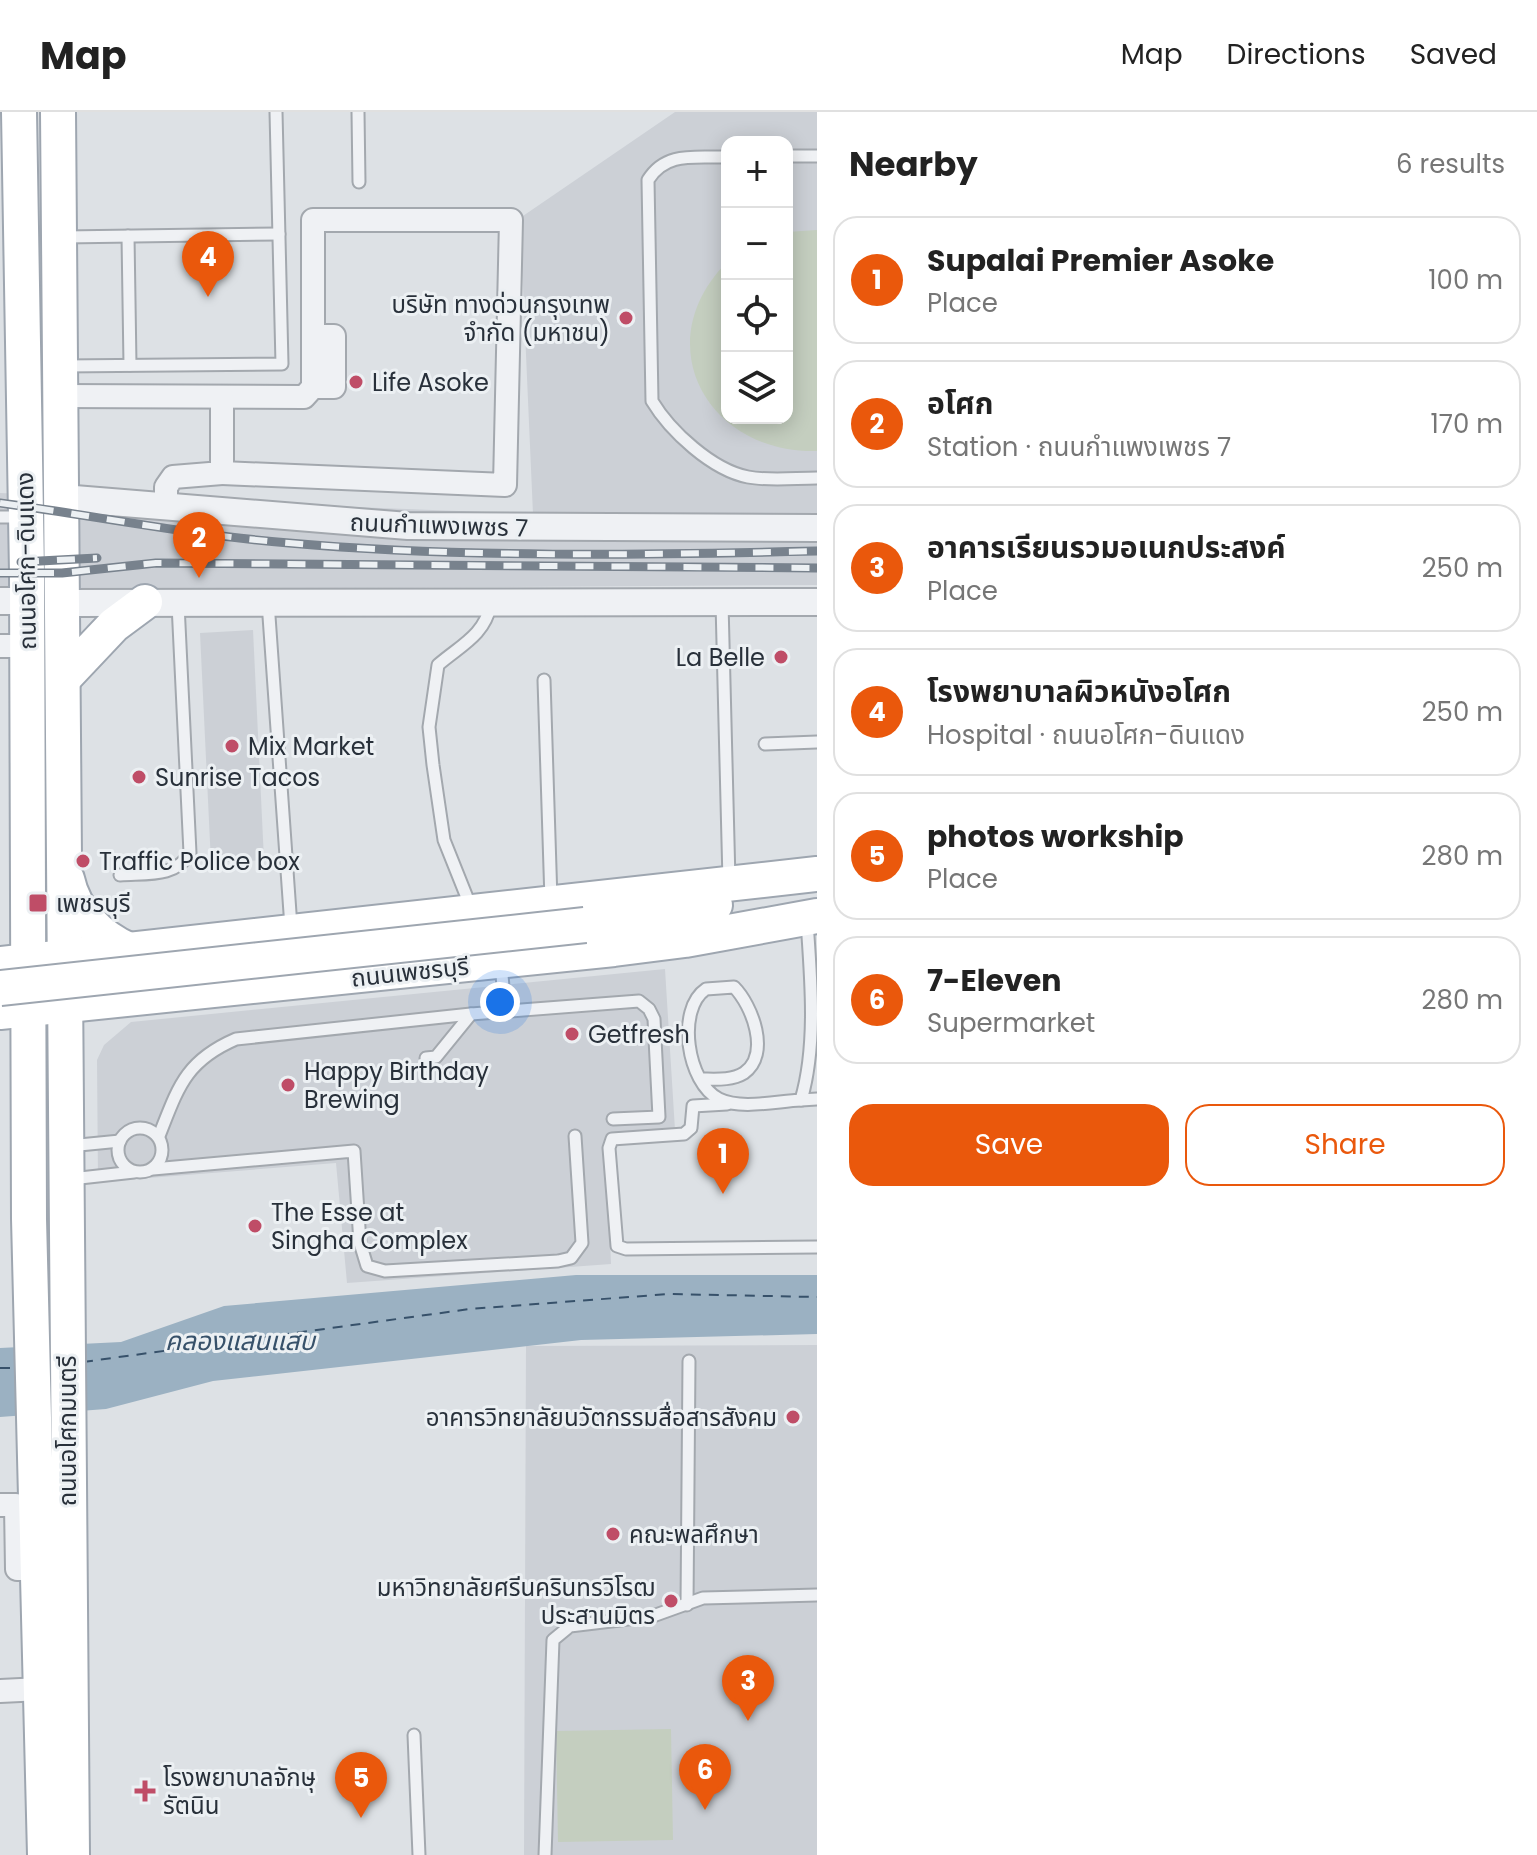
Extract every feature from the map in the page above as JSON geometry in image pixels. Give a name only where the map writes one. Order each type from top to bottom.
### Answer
[{"type":"main road","name":"ถนนอโศก-ดินแดง","points":[[14,1011],[13,962],[27,877],[14,646],[15,185],[19,112]]},
{"type":"main road","name":"ถนนอโศก-ดินแดง","points":[[58,112],[65,1007]]},
{"type":"main road","points":[[63,679],[114,625],[161,602]]},
{"type":"main road","points":[[62,846],[68,883],[85,917],[107,940],[129,950]]},
{"type":"main road","name":"ถนนเพชรบุรี","points":[[0,988],[585,925],[817,874]]},
{"type":"main road","points":[[0,924],[27,877]]},
{"type":"main road","name":"ถนนเพชรบุรี","points":[[13,962],[551,900],[733,892],[817,881]]},
{"type":"main road","name":"ถนนเพชรบุรี","points":[[733,892],[813,913]]},
{"type":"main road","name":"ถนนเพชรบุรี","points":[[14,1011],[501,962],[685,940],[813,913]]},
{"type":"main road","points":[[287,932],[268,946],[267,965],[272,974],[289,983]]},
{"type":"main road","points":[[63,1081],[80,1044],[104,1021],[135,1000]]},
{"type":"main road","name":"ถนนอโศกมนตรี","points":[[65,1007],[65,1218],[32,1556],[72,1855]]},
{"type":"main road","name":"ถนนอโศกมนตรี","points":[[14,1011],[29,1075],[32,1556],[41,1689],[45,1855]]},
{"type":"main road","points":[[0,1030],[23,1056],[29,1075]]},
{"type":"street","points":[[60,381],[222,397],[304,397],[313,387],[313,220],[511,220],[505,485],[222,473],[173,477],[166,484],[166,508]]},
{"type":"street","points":[[222,397],[222,473]]},
{"type":"street","name":"ถนนกำแพงเพชร 7","points":[[62,498],[408,526],[672,530],[817,528]]},
{"type":"street","points":[[63,603],[817,602]]},
{"type":"street","points":[[0,1505],[16,1505],[32,1556]]},
{"type":"street","points":[[0,1691],[41,1689]]},
{"type":"lane","points":[[60,381],[130,365],[282,364],[276,112]]},
{"type":"lane","points":[[358,112],[359,182]]},
{"type":"lane","points":[[793,156],[817,156]]},
{"type":"lane","points":[[721,157],[671,158],[656,166],[648,180],[652,401],[664,420],[719,466],[748,477],[817,478]]},
{"type":"lane","points":[[59,237],[279,234]]},
{"type":"lane","points":[[128,236],[130,365]]},
{"type":"lane","points":[[120,875],[171,871],[182,865],[190,853],[161,602]]},
{"type":"lane","points":[[268,602],[287,932]]},
{"type":"lane","points":[[722,602],[733,892]]},
{"type":"lane","points":[[472,911],[444,840],[429,727],[438,665],[487,623],[491,604]]},
{"type":"lane","points":[[544,680],[551,900]]},
{"type":"lane","points":[[765,744],[817,742]]},
{"type":"lane","points":[[801,1100],[813,1061],[813,913]]},
{"type":"lane","points":[[501,962],[505,1011]]},
{"type":"lane","points":[[700,1079],[736,1077],[747,1071],[756,1052],[757,1031],[748,1002],[734,987],[706,989],[694,1001],[689,1048],[700,1079],[709,1093],[732,1104]]},
{"type":"lane","points":[[153,1169],[163,1150],[159,1136],[186,1073],[210,1050],[236,1039],[288,1036],[471,1014],[639,1001],[649,1009],[654,1019],[659,1117],[613,1119]]},
{"type":"lane","points":[[426,1058],[436,1057],[471,1014]]},
{"type":"lane","points":[[817,1099],[693,1106],[691,1128],[684,1134],[612,1139],[609,1148],[617,1246],[626,1249],[817,1247]]},
{"type":"lane","points":[[65,1163],[120,1141],[127,1132],[140,1127],[159,1136]]},
{"type":"lane","points":[[65,1163],[138,1172],[354,1151],[360,1243],[367,1266],[385,1271],[571,1258],[582,1243],[575,1136]]},
{"type":"lane","points":[[120,1141],[120,1160],[138,1172]]},
{"type":"lane","points":[[687,1605],[689,1361]]},
{"type":"lane","points":[[545,1855],[553,1640],[570,1626],[653,1616],[703,1598],[817,1595]]},
{"type":"lane","points":[[414,1735],[419,1855]]},
{"type":"shaded area","points":[[675,112],[817,112],[817,585],[0,590],[0,493],[533,514],[520,218]]},
{"type":"shaded area","name":"Mix Market","points":[[253,630],[264,860],[211,863],[200,633]]},
{"type":"shaded area","points":[[665,969],[675,1130],[610,1133],[606,1137],[611,1264],[347,1283],[336,1163],[98,1182],[97,1060],[104,1045],[131,1022]]},
{"type":"shaded area","name":"มหาวิทยาลัยศรีนครินทรวิโรฒ ประสานมิตร","points":[[817,1345],[817,1855],[524,1855],[526,1346]]},
{"type":"green space","points":[[817,230],[817,451],[779,447],[746,434],[732,424],[793,424],[793,232]]},
{"type":"green space","points":[[721,270],[721,415],[701,388],[691,359],[692,327],[703,294]]},
{"type":"green space","points":[[671,1729],[673,1840],[558,1842],[556,1731]]},
{"type":"water","name":"คลองแสนแสบ","points":[[576,1275],[817,1275],[817,1334],[581,1340],[213,1381],[106,1409],[0,1417],[0,1348],[121,1342],[224,1306]]},
{"type":"ferry route","points":[[83,1362],[470,1309],[669,1294],[817,1297]]},
{"type":"ferry route","points":[[0,1368],[16,1368]]},
{"type":"railway","points":[[0,503],[216,535],[355,548],[553,554],[817,551]]},
{"type":"railway","points":[[21,562],[97,558]]},
{"type":"railway","points":[[0,573],[62,573],[156,563],[817,568]]},
{"type":"place","name":"โรงพยาบาลผิวหนังอโศก","points":[[208,297]]},
{"type":"place","name":"บริษัท ทางด่วนกรุงเทพ จำกัด (มหาชน)","points":[[626,318]]},
{"type":"place","name":"Life Asoke","points":[[356,382]]},
{"type":"place","name":"อโศก","points":[[199,578]]},
{"type":"place","name":"La Belle","points":[[781,657]]},
{"type":"place","name":"Mix Market","points":[[232,746]]},
{"type":"place","name":"Sunrise Tacos","points":[[139,777]]},
{"type":"place","name":"Traffic Police box","points":[[83,861]]},
{"type":"place","name":"เพชรบุรี","points":[[38,903]]},
{"type":"place","name":"Getfresh","points":[[572,1034]]},
{"type":"place","name":"Happy Birthday Brewing","points":[[288,1085]]},
{"type":"place","name":"Supalai Premier Asoke","points":[[723,1194]]},
{"type":"place","name":"The Esse at Singha Complex","points":[[255,1226]]},
{"type":"place","name":"อาคารวิทยาลัยนวัตกรรมสื่อสารสังคม","points":[[793,1417]]},
{"type":"place","name":"คณะพลศึกษา","points":[[613,1534]]},
{"type":"place","name":"มหาวิทยาลัยศรีนครินทรวิโรฒ ประสานมิตร","points":[[671,1601]]},
{"type":"place","name":"อาคารเรียนรวมอเนกประสงค์","points":[[748,1721]]},
{"type":"place","name":"โรงพยาบาลจักษุ รัตนิน","points":[[145,1791]]},
{"type":"place","name":"7-Eleven","points":[[705,1810]]},
{"type":"place","name":"photos workship","points":[[361,1818]]}]
